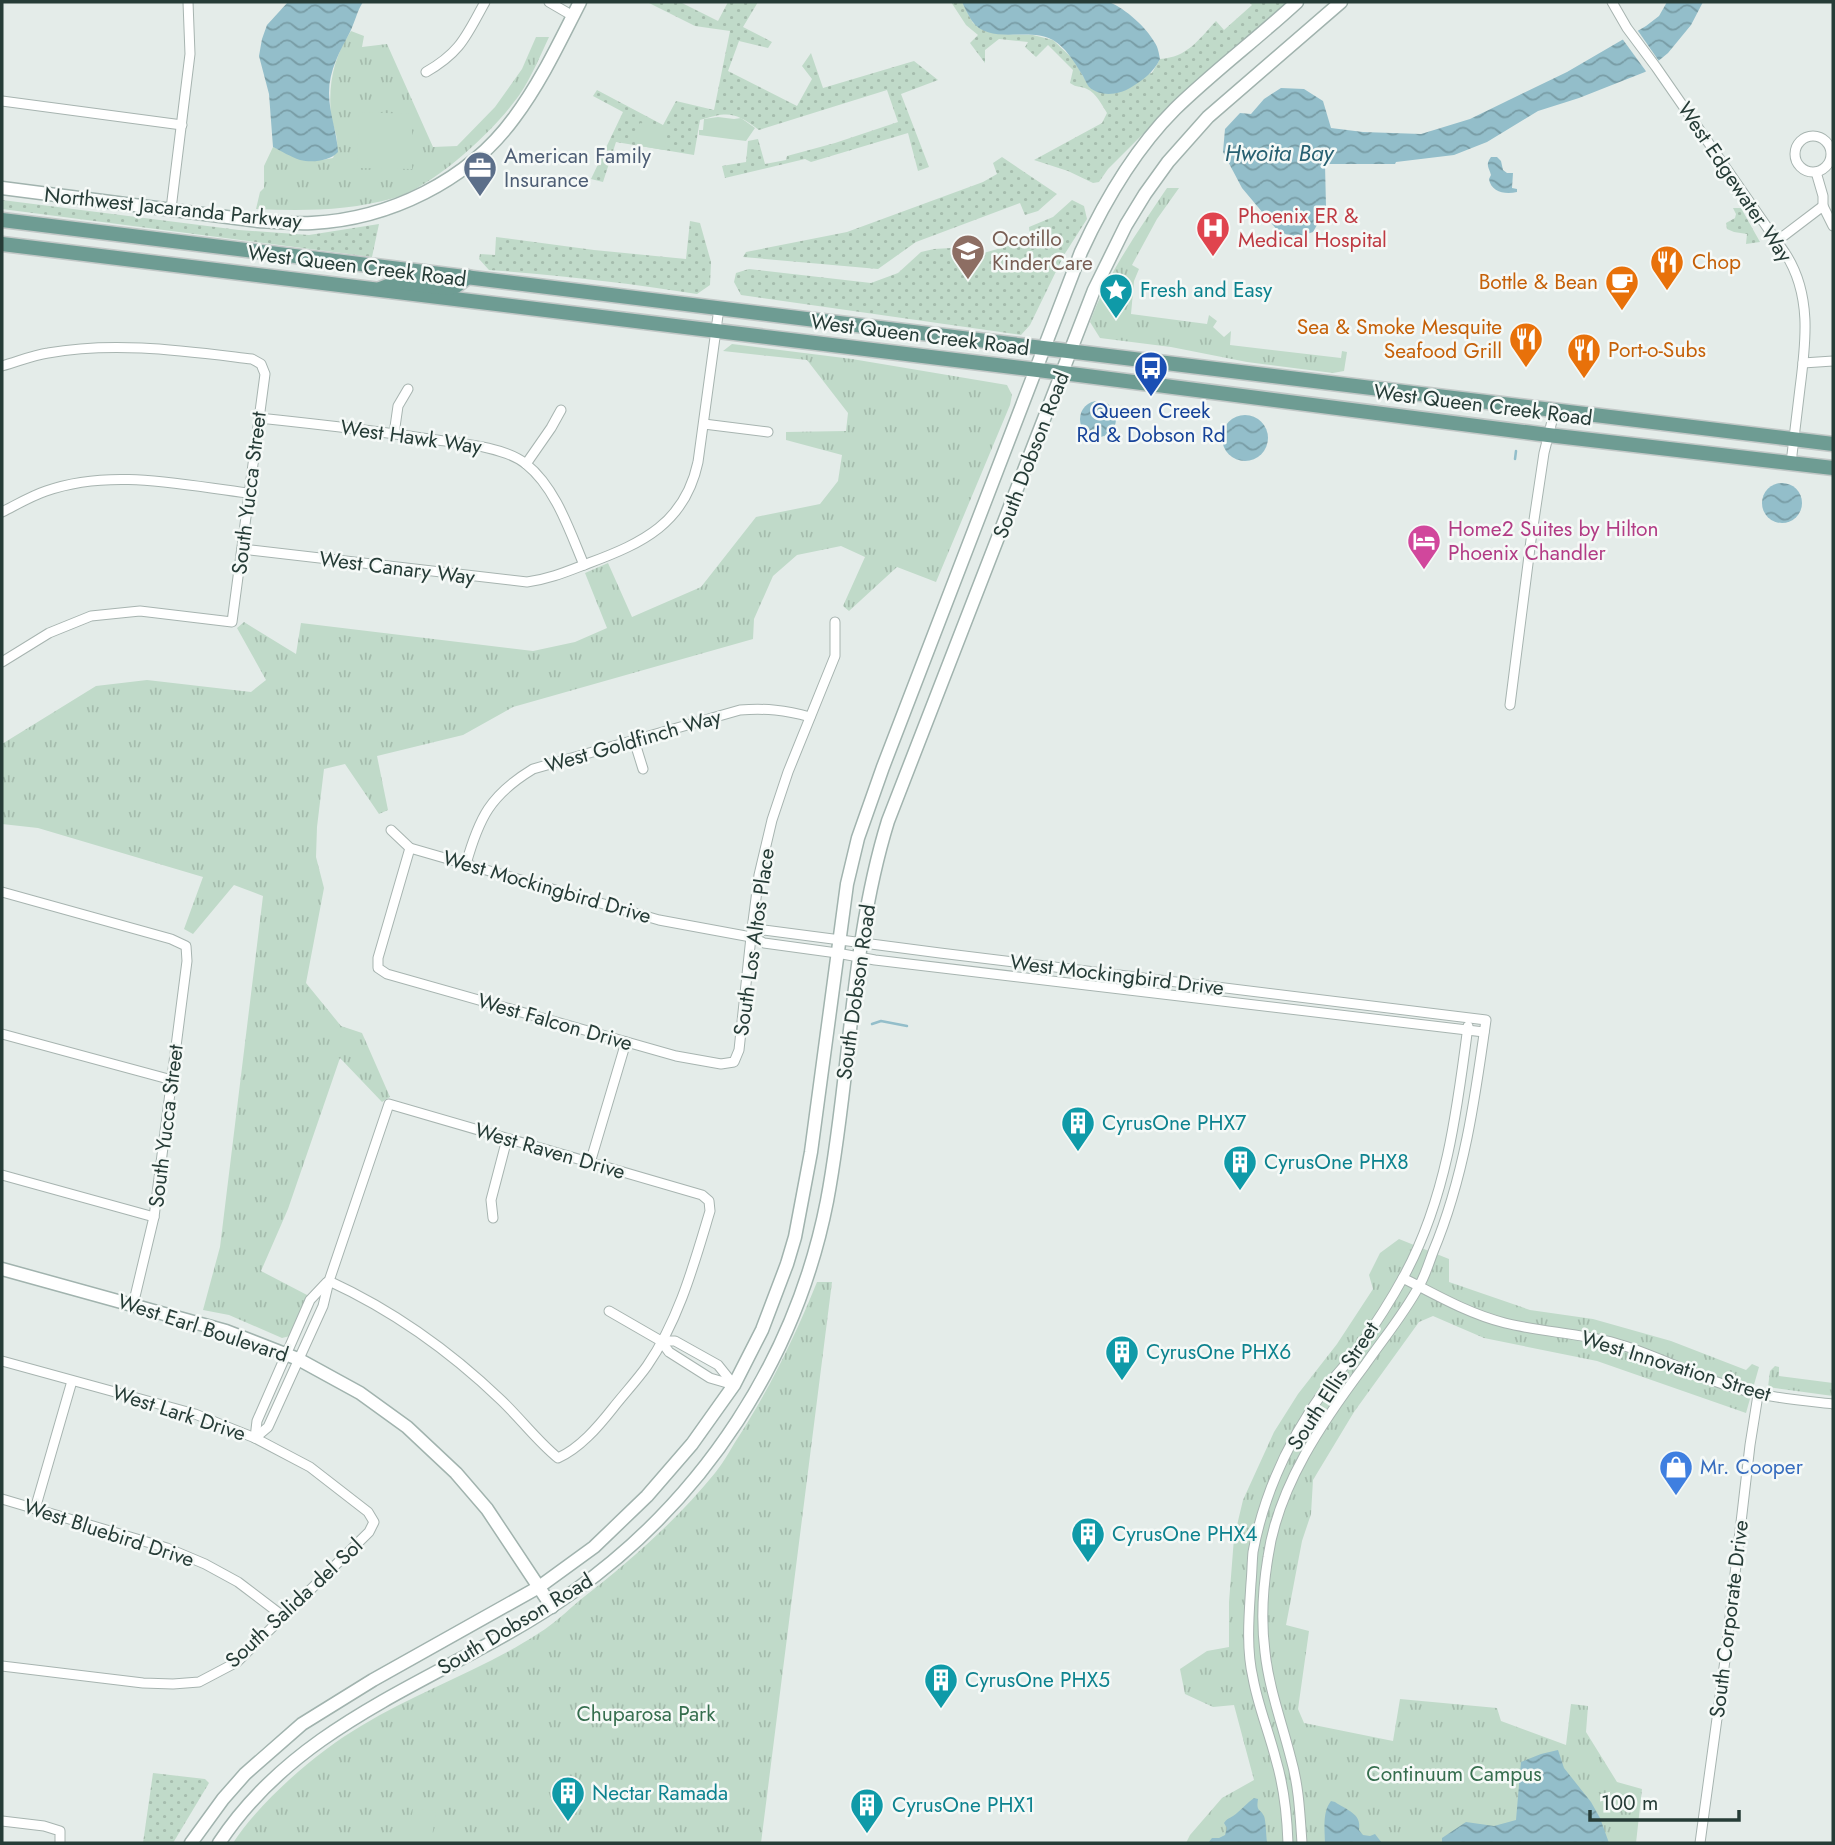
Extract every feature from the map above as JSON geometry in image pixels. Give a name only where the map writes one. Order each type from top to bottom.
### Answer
[{"type":"main road","name":"Northwest Jacaranda Parkway","points":[[2,188],[258,221],[313,223],[379,211],[438,186],[476,159],[500,135],[533,91],[580,2]]},
{"type":"main road","name":"South Dobson Road","points":[[191,1843],[245,1774],[302,1724],[373,1680],[539,1587],[594,1547],[647,1496],[692,1444],[734,1385],[762,1329],[795,1237],[811,1152],[837,946],[852,858],[865,814],[1081,252],[1098,214],[1117,183],[1136,155],[1174,111],[1297,2]]},
{"type":"main road","name":"South Dobson Road","points":[[219,1843],[270,1783],[321,1738],[390,1697],[509,1633],[552,1607],[600,1572],[678,1500],[750,1403],[784,1339],[811,1262],[827,1200],[862,943],[874,873],[891,812],[1108,259],[1145,194],[1168,162],[1208,117],[1340,2]]},
{"type":"main road","name":"West Queen Creek Road","points":[[2,220],[1833,444]]},
{"type":"main road","name":"West Queen Creek Road","points":[[2,244],[1833,468]]},
{"type":"main road","points":[[379,290],[398,282],[449,288],[468,277]]},
{"type":"main road","name":"West Earl Boulevard","points":[[2,1269],[226,1331],[292,1356],[360,1392],[407,1427],[456,1473],[487,1509],[552,1607]]},
{"type":"street","points":[[171,209],[190,54],[188,2]]},
{"type":"street","points":[[426,72],[444,61],[461,45],[485,2]]},
{"type":"street","points":[[548,2],[573,16]]},
{"type":"street","name":"West Edgewater Way","points":[[1612,2],[1627,28],[1788,257],[1801,289],[1806,321],[1791,463]]},
{"type":"street","points":[[2,101],[182,125]]},
{"type":"street","points":[[1810,136],[1826,141],[1831,151],[1826,167],[1816,172],[1804,169],[1796,160],[1797,147],[1810,136]]},
{"type":"street","points":[[1816,172],[1823,206],[1833,226]]},
{"type":"street","points":[[1777,241],[1823,206]]},
{"type":"street","name":"West Canary Way","points":[[242,550],[527,582],[551,579],[635,544],[655,532],[673,515],[694,482],[719,308]]},
{"type":"street","name":"South Yucca Street","points":[[2,366],[47,353],[103,346],[148,347],[252,359],[261,364],[265,374],[232,622],[140,611],[91,616],[48,633],[2,662]]},
{"type":"street","points":[[1803,363],[1833,361]]},
{"type":"street","points":[[394,434],[398,406],[408,389]]},
{"type":"street","points":[[1510,705],[1531,540],[1548,435],[1555,409]]},
{"type":"street","points":[[526,464],[561,410]]},
{"type":"street","name":"West Hawk Way","points":[[259,418],[394,434],[496,450],[526,464],[550,490],[584,565]]},
{"type":"street","points":[[704,424],[768,432]]},
{"type":"street","points":[[2,512],[46,491],[101,480],[138,480],[248,493]]},
{"type":"street","name":"South Los Altos Place","points":[[734,1062],[739,1050],[759,875],[772,820],[788,772],[835,656],[835,622]]},
{"type":"street","name":"West Goldfinch Way","points":[[466,864],[475,832],[486,811],[514,780],[533,769],[740,710],[763,708],[810,717]]},
{"type":"street","points":[[634,740],[643,769]]},
{"type":"street","name":"West Mockingbird Drive","points":[[391,830],[410,848],[659,920],[751,937],[764,930],[837,946],[860,957],[1484,1032]]},
{"type":"street","name":"West Falcon Drive","points":[[410,848],[378,958],[378,968],[387,974],[676,1056],[721,1064],[734,1062]]},
{"type":"street","name":"South Yucca Street","points":[[2,892],[170,939],[186,946],[187,961],[155,1217],[134,1304]]},
{"type":"street","name":"West Mockingbird Drive","points":[[837,946],[862,943],[1486,1020]]},
{"type":"street","points":[[1198,999],[1199,985]]},
{"type":"street","name":"South Ellis Street","points":[[1288,1843],[1287,1816],[1278,1768],[1252,1677],[1249,1646],[1253,1554],[1261,1519],[1274,1483],[1298,1432],[1326,1388],[1359,1348],[1415,1255],[1432,1212],[1452,1139],[1470,1018]]},
{"type":"street","name":"South Ellis Street","points":[[1302,1843],[1292,1760],[1273,1697],[1264,1650],[1264,1591],[1268,1555],[1276,1522],[1290,1485],[1314,1440],[1419,1286],[1450,1206],[1461,1168],[1486,1020]]},
{"type":"street","points":[[2,1034],[172,1080]]},
{"type":"street","points":[[590,1163],[626,1042]]},
{"type":"street","name":"West Raven Drive","points":[[329,1281],[388,1104],[702,1195],[709,1201],[710,1211],[691,1274],[661,1341]]},
{"type":"street","points":[[493,1218],[491,1200],[508,1139]]},
{"type":"street","points":[[2,1175],[155,1217]]},
{"type":"street","name":"West Innovation Street","points":[[1403,1278],[1482,1316],[1531,1329],[1616,1343],[1702,1377],[1758,1395],[1833,1404]]},
{"type":"street","points":[[329,1281],[407,1324],[469,1370],[558,1458],[570,1452],[605,1418],[647,1366],[661,1341]]},
{"type":"street","points":[[292,1356],[310,1300],[329,1281]]},
{"type":"street","points":[[255,1438],[257,1421],[323,1306],[329,1281]]},
{"type":"street","points":[[609,1311],[661,1341],[669,1352],[710,1378],[734,1385]]},
{"type":"street","name":"West Lark Drive","points":[[2,1361],[195,1414],[255,1438],[310,1468],[368,1512],[374,1522]]},
{"type":"street","points":[[35,1509],[72,1381]]},
{"type":"street","name":"South Corporate Drive","points":[[1700,1843],[1758,1395]]},
{"type":"street","name":"West Bluebird Drive","points":[[2,1499],[167,1548],[238,1582],[284,1617]]},
{"type":"street","name":"South Salida del Sol","points":[[2,1666],[143,1683],[199,1682],[237,1662],[369,1532],[374,1522]]},
{"type":"street","points":[[2,1821],[44,1826],[60,1831],[60,1843]]},
{"type":"green space","points":[[647,2],[680,2],[718,21],[728,2],[758,2],[743,27],[772,42],[768,48],[739,41],[728,71],[797,106],[812,79],[802,66],[811,53],[823,88],[914,61],[938,80],[901,94],[929,167],[918,171],[908,133],[811,162],[805,159],[725,178],[722,166],[746,162],[748,141],[758,139],[765,164],[786,160],[787,156],[898,122],[887,90],[759,130],[731,115],[700,120],[694,155],[616,142],[603,182],[591,179],[623,112],[593,96],[597,90],[663,125],[676,101],[714,110],[730,31],[695,26]]},
{"type":"green space","points":[[951,2],[962,2],[973,23],[998,34],[1033,35],[1053,40],[1073,59],[1090,88],[1152,73],[1160,59],[1185,51],[1216,21],[1224,30],[1252,5],[1249,2],[1287,2],[1197,80],[1108,169],[1099,182],[1093,183],[1068,171],[1034,160],[1102,123],[1107,113],[1096,96],[1087,89],[1070,83],[1073,70],[1048,45],[1036,57],[1025,47],[1028,42],[999,39],[985,50],[985,63],[970,43],[978,35],[966,25]]},
{"type":"green space","points":[[351,31],[364,36],[362,47],[387,44],[433,147],[457,146],[495,107],[522,69],[536,37],[549,37],[520,94],[496,124],[463,155],[428,181],[394,198],[343,208],[256,209],[260,192],[264,188],[264,166],[273,147],[308,160],[333,158],[337,144],[330,92],[336,60]]},
{"type":"green space","points":[[359,112],[412,114],[412,169],[357,168]]},
{"type":"green space","points":[[741,118],[755,128],[746,141],[699,135],[699,130],[703,130],[704,119]]},
{"type":"green space","points":[[640,123],[668,128],[664,150],[635,145]]},
{"type":"green space","points":[[1002,157],[1057,194],[1038,211],[1025,215],[1020,203],[916,242],[878,269],[743,257],[746,252],[847,232],[983,182],[997,174],[993,163]]},
{"type":"green space","points":[[1167,188],[1179,188],[1157,219],[1132,265],[1139,269],[1134,281],[1131,314],[1207,324],[1209,315],[1217,321],[1213,327],[1224,337],[1231,331],[1230,345],[1341,358],[1342,351],[1347,352],[1344,371],[1333,373],[1247,362],[1171,347],[1100,338],[1090,322],[1097,304],[1124,253]]},
{"type":"green space","points":[[2,200],[239,230],[309,235],[379,224],[372,257],[2,209]]},
{"type":"green space","points":[[1072,200],[1084,206],[1087,219],[1064,255],[1030,325],[1021,335],[741,295],[734,282],[736,273],[749,269],[871,283],[898,273],[921,252],[951,248],[955,261],[1030,240],[1029,227],[1053,217]]},
{"type":"green space","points":[[1733,208],[1741,208],[1760,242],[1746,244],[1747,234],[1727,229],[1726,223],[1735,218]]},
{"type":"green space","points":[[690,221],[700,223],[711,262],[710,285],[697,294],[489,270],[479,259],[480,254],[495,255],[496,237],[686,259]]},
{"type":"green space","points":[[732,344],[852,359],[1007,385],[1012,395],[1010,405],[936,582],[897,567],[849,611],[843,606],[865,557],[841,546],[797,555],[773,576],[754,619],[753,639],[513,707],[463,735],[377,756],[388,810],[379,814],[345,764],[324,769],[316,857],[324,888],[306,983],[341,1026],[362,1033],[390,1097],[382,1102],[340,1058],[288,1209],[261,1271],[309,1296],[290,1336],[282,1338],[229,1315],[203,1310],[220,1247],[263,896],[234,885],[193,934],[184,929],[203,877],[38,828],[2,824],[2,744],[96,686],[147,680],[251,692],[266,680],[237,628],[244,622],[296,654],[301,623],[533,651],[575,642],[607,628],[585,573],[608,563],[632,617],[701,587],[756,517],[820,504],[838,481],[842,455],[786,440],[786,432],[846,431],[848,413],[807,360],[723,351]]},
{"type":"green space","name":"Continuum Campus","points":[[1399,1239],[1449,1259],[1449,1282],[1530,1310],[1593,1319],[1671,1341],[1746,1370],[1752,1364],[1759,1367],[1746,1413],[1597,1361],[1484,1338],[1433,1316],[1419,1322],[1354,1412],[1313,1480],[1311,1514],[1302,1541],[1286,1625],[1309,1631],[1298,1709],[1304,1723],[1393,1741],[1400,1699],[1497,1708],[1501,1721],[1566,1745],[1571,1704],[1588,1706],[1586,1732],[1617,1782],[1642,1789],[1636,1843],[1186,1843],[1222,1798],[1254,1780],[1234,1705],[1213,1707],[1185,1694],[1180,1669],[1207,1651],[1229,1647],[1234,1538],[1243,1500],[1274,1432],[1373,1289],[1369,1275],[1380,1253]]},
{"type":"green space","name":"Chuparosa Park","points":[[817,1282],[832,1282],[761,1843],[233,1843],[274,1794],[344,1736],[383,1713],[496,1658],[545,1629],[668,1524],[722,1464],[763,1396]]},
{"type":"green space","points":[[1775,1366],[1779,1367],[1779,1376],[1833,1383],[1833,1396],[1768,1387],[1770,1371]]},
{"type":"green space","points":[[153,1773],[205,1779],[209,1783],[173,1843],[143,1843]]},
{"type":"green space","points":[[413,1808],[436,1811],[431,1843],[408,1843]]},
{"type":"water","points":[[288,2],[363,2],[336,61],[329,85],[338,152],[320,160],[300,160],[273,147],[269,94],[259,56],[267,25]]},
{"type":"water","points":[[962,2],[1109,2],[1141,25],[1156,45],[1160,59],[1147,76],[1130,88],[1104,94],[1089,87],[1069,55],[1053,40],[1043,36],[989,33],[972,21]]},
{"type":"water","name":"Hwoita Bay","points":[[1667,2],[1703,2],[1691,25],[1668,53],[1645,72],[1538,111],[1487,142],[1454,155],[1395,164],[1325,164],[1326,207],[1313,232],[1298,237],[1278,231],[1242,188],[1223,152],[1225,129],[1240,113],[1251,114],[1264,99],[1281,88],[1304,89],[1323,101],[1331,128],[1421,134],[1470,119],[1567,72],[1646,26],[1659,16]]},
{"type":"water","points":[[1491,157],[1497,157],[1501,161],[1503,170],[1507,173],[1513,173],[1512,188],[1517,189],[1517,192],[1503,193],[1490,183],[1488,164]]},
{"type":"water","points":[[1098,401],[1111,406],[1116,419],[1111,432],[1098,437],[1085,432],[1080,419],[1085,406]]},
{"type":"water","points":[[1245,415],[1261,422],[1268,438],[1261,454],[1245,461],[1229,454],[1222,438],[1229,422]]},
{"type":"water","points":[[1782,483],[1796,489],[1802,503],[1796,517],[1782,523],[1768,517],[1762,503],[1768,489]]},
{"type":"water","points":[[1558,1750],[1564,1768],[1600,1818],[1609,1843],[1442,1843],[1442,1838],[1466,1822],[1494,1826],[1516,1820],[1521,1762]]},
{"type":"water","points":[[1254,1798],[1258,1799],[1258,1808],[1264,1816],[1267,1842],[1208,1843],[1212,1838],[1225,1835],[1227,1828],[1224,1823]]},
{"type":"water","points":[[1331,1801],[1356,1816],[1363,1835],[1375,1834],[1382,1843],[1325,1843],[1325,1816]]},
{"type":"pier","points":[[1636,28],[1661,64],[1648,74],[1621,37]]},
{"type":"waterway","points":[[1515,459],[1516,451]]},
{"type":"waterway","points":[[872,1024],[881,1021],[907,1026]]},
{"type":"place","name":"American Family Insurance","points":[[480,198]]},
{"type":"place","name":"Phoenix ER & Medical Hospital","points":[[1213,258]]},
{"type":"place","name":"Ocotillo KinderCare","points":[[968,281]]},
{"type":"place","name":"Chop","points":[[1667,292]]},
{"type":"place","name":"Bottle & Bean","points":[[1622,312]]},
{"type":"place","name":"Fresh and Easy","points":[[1116,320]]},
{"type":"place","name":"Sea & Smoke Mesquite Seafood Grill","points":[[1526,369]]},
{"type":"place","name":"Port-o-Subs","points":[[1584,380]]},
{"type":"place","name":"Queen Creek Rd & Dobson Rd","points":[[1151,398]]},
{"type":"place","name":"Home2 Suites by Hilton Phoenix Chandler","points":[[1424,571]]},
{"type":"place","name":"CyrusOne PHX7","points":[[1078,1153]]},
{"type":"place","name":"CyrusOne PHX8","points":[[1240,1192]]},
{"type":"place","name":"CyrusOne PHX6","points":[[1122,1382]]},
{"type":"place","name":"Mr. Cooper","points":[[1676,1497]]},
{"type":"place","name":"CyrusOne PHX4","points":[[1088,1564]]},
{"type":"place","name":"CyrusOne PHX5","points":[[941,1710]]},
{"type":"place","name":"Nectar Ramada","points":[[568,1823]]},
{"type":"place","name":"CyrusOne PHX1","points":[[867,1835]]}]
